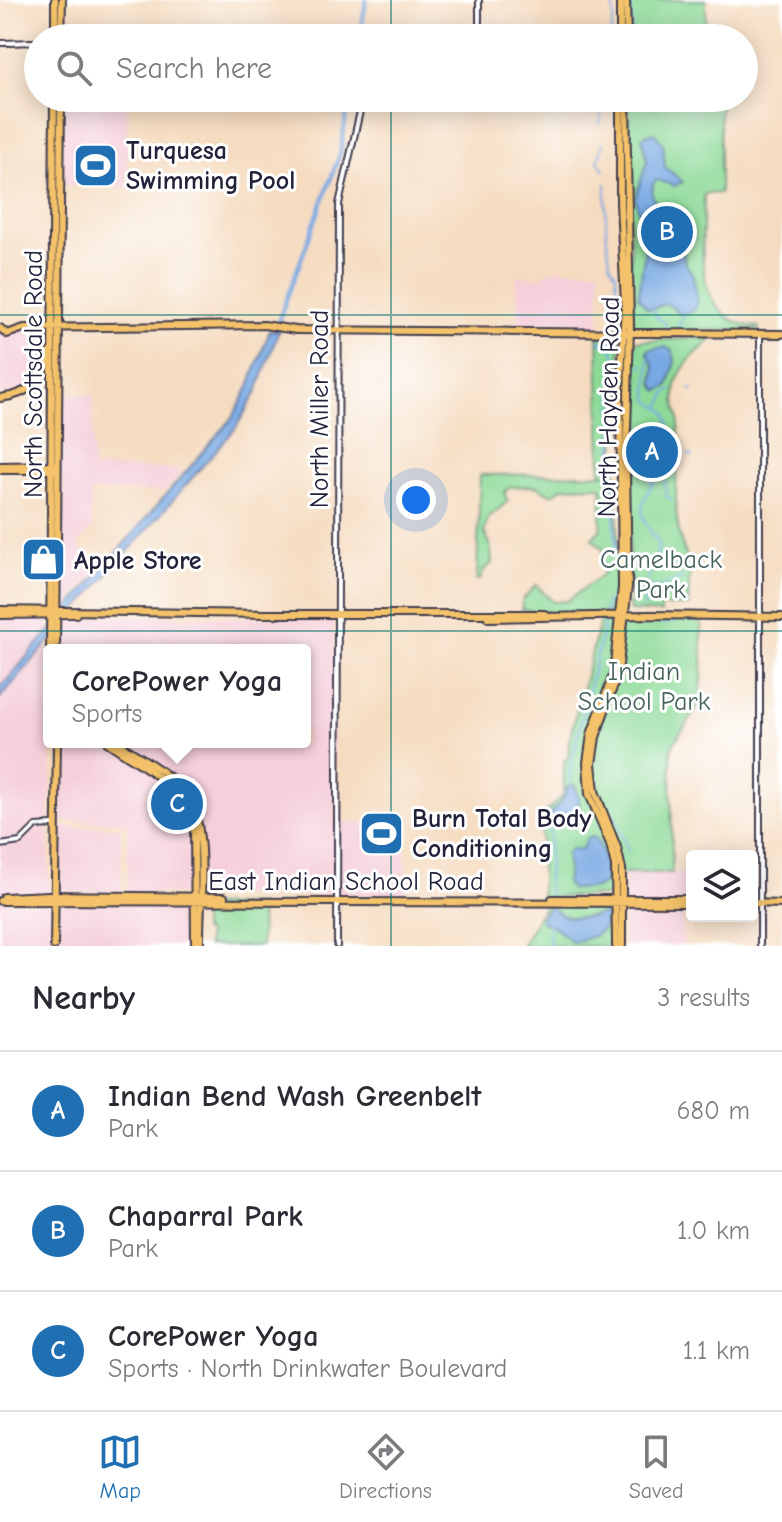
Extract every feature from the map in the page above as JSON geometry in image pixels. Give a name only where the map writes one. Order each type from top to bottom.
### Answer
[{"type":"main road","points":[[55,0],[55,24]]},
{"type":"main road","points":[[61,24],[62,0]]},
{"type":"main road","points":[[620,0],[620,24]]},
{"type":"main road","points":[[626,0],[627,24]]},
{"type":"main road","name":"North Scottsdale Road","points":[[52,644],[55,613],[56,112]]},
{"type":"main road","name":"North Scottsdale Road","points":[[57,116],[58,112]]},
{"type":"main road","name":"North Hayden Road","points":[[620,945],[612,901],[613,854],[589,794],[587,759],[591,734],[613,675],[622,617],[620,397],[627,333],[620,203],[623,112]]},
{"type":"main road","points":[[1,329],[7,334],[18,329],[56,327],[268,325],[337,330],[782,334]]},
{"type":"main road","name":"North Scottsdale Road","points":[[55,467],[53,345],[56,327]]},
{"type":"main road","points":[[0,398],[29,389],[46,368],[53,345]]},
{"type":"main road","points":[[0,468],[55,467]]},
{"type":"main road","points":[[0,612],[544,614],[552,617],[645,616],[650,619],[782,617]]},
{"type":"main road","points":[[54,896],[55,748]]},
{"type":"main road","points":[[54,946],[55,748]]},
{"type":"main road","points":[[116,748],[177,791],[190,811],[198,946]]},
{"type":"main road","points":[[125,748],[179,786],[187,796],[198,820],[200,854],[197,899]]},
{"type":"main road","points":[[194,840],[200,854]]},
{"type":"main road","name":"East Indian School Road","points":[[0,899],[54,896],[686,901]]},
{"type":"main road","name":"North Hayden Road","points":[[612,901],[620,945]]},
{"type":"main road","points":[[758,902],[782,902]]},
{"type":"street","points":[[479,0],[479,24]]},
{"type":"street","points":[[0,43],[24,42]]},
{"type":"street","name":"North Miller Road","points":[[337,946],[335,727],[339,204],[360,112]]},
{"type":"street","points":[[758,878],[760,333]]},
{"type":"street","points":[[0,845],[20,842],[36,826],[53,825]]},
{"type":"street","points":[[758,922],[760,946]]},
{"type":"shaded area","points":[[64,112],[128,112],[127,187],[62,185]]},
{"type":"shaded area","points":[[556,269],[600,270],[599,329],[518,328],[516,276],[539,278]]},
{"type":"shaded area","points":[[44,325],[48,356],[39,376],[13,394],[0,395],[0,327]]},
{"type":"shaded area","points":[[60,394],[93,395],[93,468],[177,469],[181,473],[165,491],[91,492],[91,529],[77,545],[100,566],[64,608],[60,605]]},
{"type":"shaded area","points":[[45,616],[48,619],[48,644],[43,644],[43,748],[52,748],[47,893],[0,895],[0,617]]},
{"type":"shaded area","points":[[75,616],[334,618],[334,822],[405,823],[406,896],[128,891],[127,822],[59,819],[59,748],[311,748],[311,644],[58,644],[58,635]]},
{"type":"shaded area","points":[[60,827],[121,827],[121,892],[59,892]]},
{"type":"shaded area","points":[[626,873],[686,873],[683,946],[624,946]]},
{"type":"shaded area","points":[[0,902],[191,904],[192,946],[0,946]]},
{"type":"green space","points":[[629,0],[706,0],[706,24],[629,24]]},
{"type":"green space","points":[[628,112],[720,112],[720,193],[704,194],[705,277],[710,296],[720,311],[736,322],[759,327],[759,330],[632,327]]},
{"type":"green space","points":[[598,337],[621,340],[615,452],[620,584],[616,613],[552,614],[521,609],[523,599],[536,585],[553,602],[567,601],[603,574],[603,549],[592,538],[601,529],[602,489],[599,486],[563,487],[552,495],[536,486],[510,487],[504,493],[508,501],[488,518],[484,532],[490,543],[492,563],[477,580],[480,475],[606,474],[601,472]]},
{"type":"green space","name":"Camelback Park","points":[[710,338],[680,374],[675,394],[679,418],[677,515],[684,551],[693,568],[690,570],[688,606],[661,606],[661,613],[631,611],[628,486],[633,341]]},
{"type":"green space","name":"Indian School Park","points":[[701,620],[701,693],[694,713],[671,750],[672,873],[614,873],[610,896],[541,897],[541,817],[564,794],[564,760],[568,759],[569,741],[600,621]]},
{"type":"green space","points":[[260,905],[261,946],[207,946],[207,933],[202,930],[202,908]]},
{"type":"green space","points":[[545,905],[612,907],[614,946],[521,946]]},
{"type":"water","points":[[654,132],[663,144],[665,167],[683,182],[674,186],[658,180],[653,183],[652,195],[668,232],[682,244],[685,263],[692,273],[697,295],[696,308],[690,313],[680,314],[667,304],[648,309],[638,297],[645,250],[644,231],[635,199],[647,161],[642,138]]},
{"type":"water","points":[[270,330],[279,330],[257,392],[235,429],[47,644],[43,644],[43,649],[0,698],[0,688],[233,417],[247,391]]},
{"type":"water","points":[[665,347],[673,351],[675,362],[668,386],[659,391],[653,381],[654,367],[647,352]]},
{"type":"water","points":[[571,784],[575,786],[579,798],[579,809],[569,819],[550,828],[546,826],[545,819],[563,800]]},
{"type":"water","points":[[594,837],[602,853],[604,883],[596,888],[571,889],[566,883],[566,854],[571,849],[582,849],[587,838]]},
{"type":"water","points":[[548,908],[572,918],[604,913],[604,928],[594,936],[572,942],[552,925],[541,922]]},
{"type":"waterway","points":[[362,24],[366,0]]},
{"type":"waterway","points":[[613,0],[613,24]]},
{"type":"waterway","points":[[631,0],[632,24]]},
{"type":"waterway","points":[[276,327],[340,154],[347,112]]},
{"type":"waterway","points":[[600,124],[602,112]]},
{"type":"waterway","points":[[603,143],[598,161],[604,170]]},
{"type":"waterway","points":[[606,184],[606,230],[610,264],[616,274],[618,306],[611,329]]},
{"type":"waterway","points":[[653,309],[667,327]]},
{"type":"waterway","points":[[678,327],[684,314]]},
{"type":"waterway","points":[[605,613],[607,602],[615,597],[618,581],[613,490],[615,357],[611,338]]},
{"type":"waterway","points":[[599,341],[612,348]]},
{"type":"waterway","points":[[649,358],[648,398],[665,411],[669,419],[660,451],[661,476],[665,482],[666,496],[672,499]]},
{"type":"waterway","points":[[660,408],[667,392],[672,389]]},
{"type":"waterway","points":[[630,453],[645,465],[652,485]]},
{"type":"waterway","points":[[663,461],[672,455]]},
{"type":"waterway","points":[[688,455],[692,456]]},
{"type":"waterway","points":[[656,480],[645,497],[642,511],[647,526],[658,542]]},
{"type":"waterway","points":[[644,608],[646,581],[655,563],[659,543]]},
{"type":"waterway","points":[[661,587],[683,578]]},
{"type":"waterway","points":[[644,589],[659,588]]},
{"type":"waterway","points":[[632,594],[643,593]]},
{"type":"waterway","points":[[571,784],[570,768],[605,621]]},
{"type":"waterway","points":[[658,624],[675,622]]},
{"type":"waterway","points":[[642,628],[644,624]]},
{"type":"waterway","points":[[614,815],[628,851]]},
{"type":"waterway","points":[[550,828],[548,885],[551,909]]},
{"type":"waterway","points":[[604,913],[605,908]]},
{"type":"waterway","points":[[549,924],[550,946]]},
{"type":"place","name":"Turquesa Swimming Pool","points":[[95,165]]},
{"type":"place","name":"Chaparral Park","points":[[667,232]]},
{"type":"place","name":"Indian Bend Wash Greenbelt","points":[[652,452]]},
{"type":"place","name":"Apple Store","points":[[43,560]]},
{"type":"place","name":"CorePower Yoga","points":[[177,804]]},
{"type":"place","name":"Burn Total Body Conditioning","points":[[381,833]]}]
